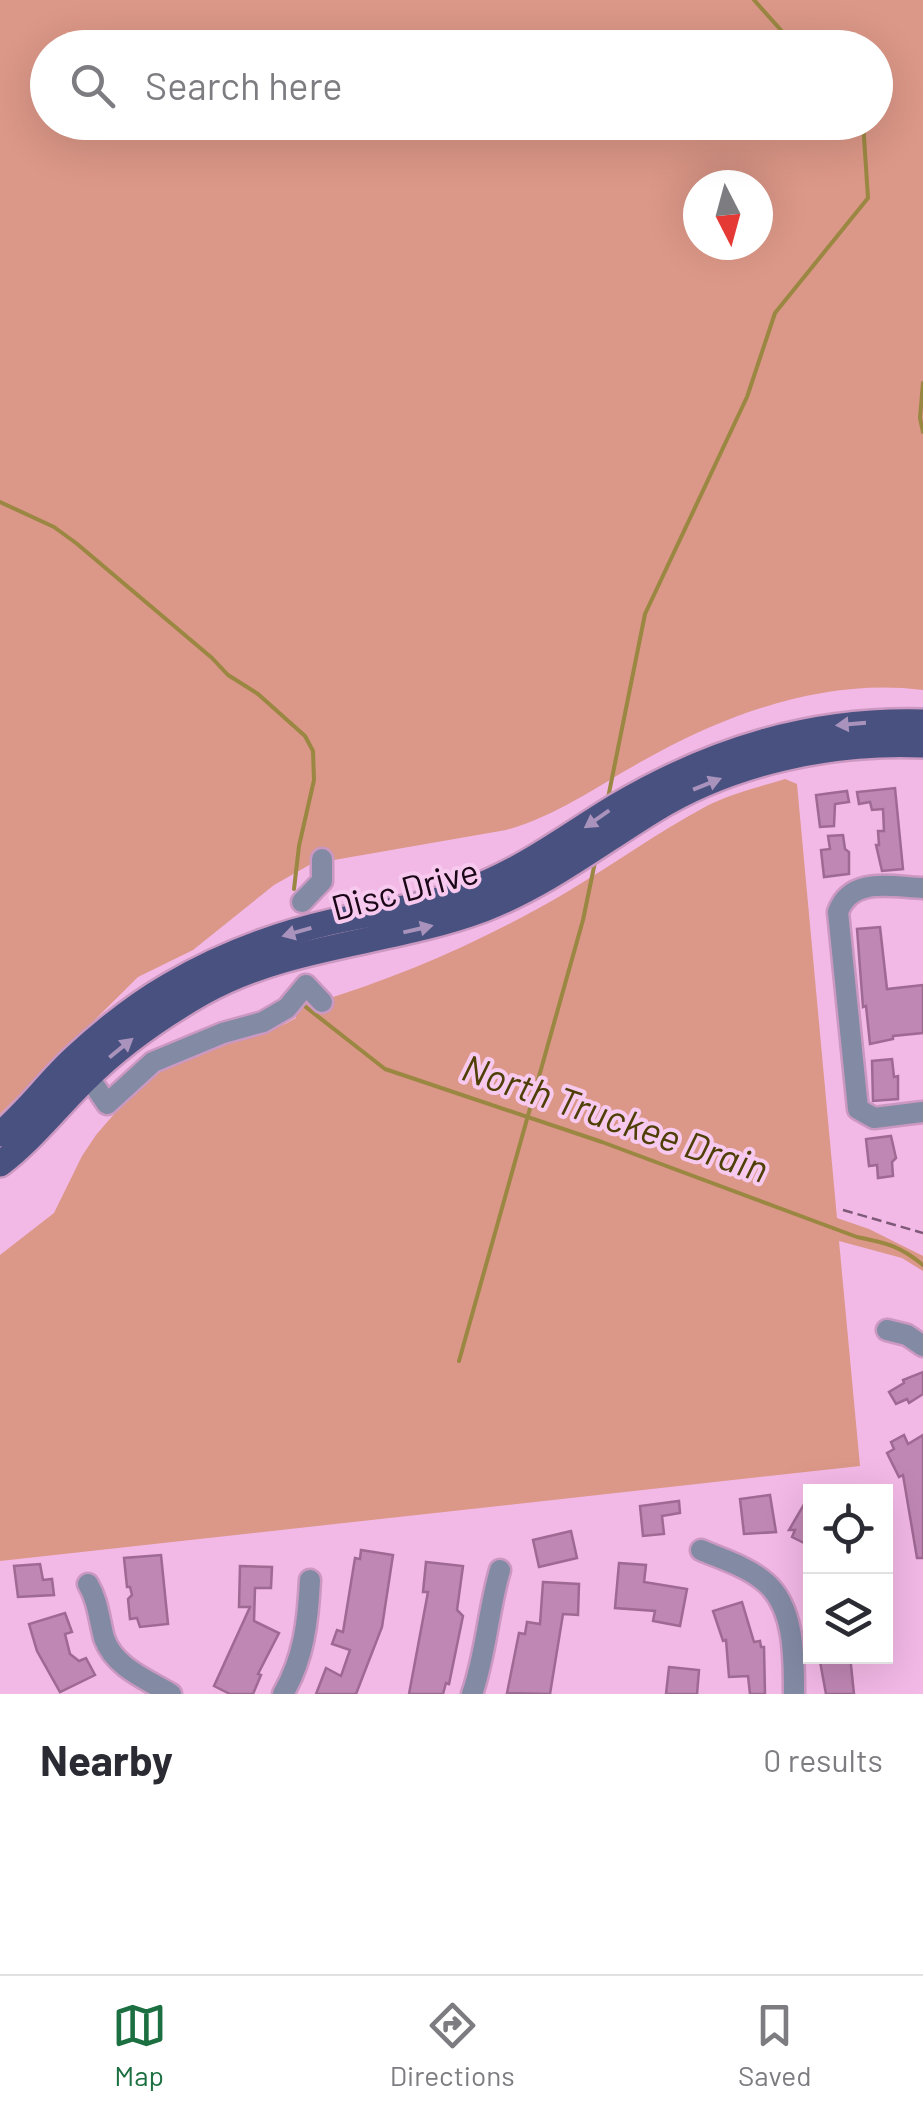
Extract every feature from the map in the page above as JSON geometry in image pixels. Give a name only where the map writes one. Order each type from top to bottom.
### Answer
[{"type":"main road","name":"Disc Drive","points":[[0,1134],[73,1059],[116,1022],[165,988],[228,954],[317,926],[401,911],[479,886],[539,858],[611,809],[658,783],[735,749],[823,727],[859,722],[923,722]]},
{"type":"main road","name":"Disc Drive","points":[[0,1164],[88,1076],[154,1023],[234,977],[307,952],[428,927],[514,896],[560,872],[655,809],[752,767],[837,749],[923,745]]},
{"type":"street","points":[[302,902],[322,881],[322,859]]},
{"type":"street","points":[[923,888],[856,889],[844,898],[838,912],[858,1109],[874,1118],[923,1112]]},
{"type":"street","points":[[88,1076],[107,1104],[153,1062],[224,1033],[289,1016],[306,985],[322,1002]]},
{"type":"street","points":[[888,1330],[907,1335],[923,1346]]},
{"type":"street","points":[[701,1550],[764,1581],[782,1602],[789,1630],[794,1694]]},
{"type":"street","points":[[472,1694],[480,1674],[490,1605],[500,1570]]},
{"type":"street","points":[[283,1694],[294,1675],[307,1630],[310,1580]]},
{"type":"street","points":[[88,1584],[116,1659],[169,1694]]},
{"type":"path","points":[[844,1210],[923,1232]]},
{"type":"shaded area","points":[[0,0],[923,0],[923,690],[854,689],[786,701],[688,737],[565,806],[506,830],[311,864],[274,885],[193,950],[138,977],[0,1114]]},
{"type":"shaded area","points":[[785,779],[797,784],[837,1218],[923,1256],[923,1271],[902,1258],[839,1241],[860,1466],[0,1561],[0,1255],[54,1213],[96,1135],[153,1069],[285,1024],[296,1018],[296,1007],[304,998],[314,1003],[347,992],[475,941],[567,892],[705,807]]},
{"type":"building","points":[[895,788],[903,869],[882,871],[876,845],[878,831],[884,831],[883,809],[872,810],[870,802],[859,804],[857,792]]},
{"type":"building","points":[[847,791],[849,802],[835,804],[834,826],[820,827],[816,795]]},
{"type":"building","points":[[843,835],[849,852],[849,874],[824,877],[821,850],[830,849],[828,836]]},
{"type":"building","points":[[880,927],[887,989],[923,985],[923,1033],[893,1036],[870,1044],[857,929]]},
{"type":"building","points":[[892,1059],[894,1077],[898,1076],[898,1099],[873,1101],[872,1061]]},
{"type":"building","points":[[891,1136],[896,1158],[892,1162],[893,1176],[878,1178],[877,1165],[869,1166],[866,1139]]},
{"type":"building","points":[[923,1372],[923,1394],[909,1403],[907,1399],[896,1404],[889,1392],[903,1380]]},
{"type":"building","points":[[904,1435],[908,1444],[923,1435],[923,1558],[917,1558],[903,1475],[899,1477],[887,1453],[894,1449],[891,1442]]},
{"type":"building","points":[[770,1495],[776,1532],[744,1534],[740,1499]]},
{"type":"building","points":[[679,1501],[680,1513],[662,1516],[664,1534],[643,1536],[640,1506]]},
{"type":"building","points":[[803,1506],[803,1542],[792,1537],[795,1530],[789,1530]]},
{"type":"building","points":[[571,1531],[577,1558],[539,1567],[533,1540]]},
{"type":"building","points":[[361,1550],[393,1555],[382,1627],[356,1694],[316,1694],[326,1668],[341,1676],[350,1650],[332,1644],[337,1630],[343,1632],[355,1558],[360,1559]]},
{"type":"building","points":[[161,1555],[168,1624],[140,1627],[137,1618],[130,1619],[128,1599],[132,1595],[127,1587],[124,1558]]},
{"type":"building","points":[[426,1562],[463,1566],[457,1610],[463,1616],[449,1684],[446,1683],[443,1694],[409,1694],[428,1592],[423,1592]]},
{"type":"building","points":[[619,1563],[646,1565],[644,1582],[687,1589],[680,1626],[653,1621],[655,1611],[615,1608]]},
{"type":"building","points":[[40,1564],[43,1580],[52,1579],[54,1595],[18,1597],[14,1566]]},
{"type":"building","points":[[240,1566],[272,1567],[271,1588],[255,1588],[254,1621],[279,1633],[258,1674],[261,1675],[253,1694],[230,1694],[214,1686],[250,1607],[239,1607]]},
{"type":"building","points":[[543,1582],[579,1584],[578,1615],[563,1614],[550,1694],[507,1693],[519,1633],[525,1634],[527,1622],[540,1624]]},
{"type":"building","points":[[742,1602],[754,1642],[760,1641],[764,1647],[765,1694],[750,1694],[748,1676],[729,1677],[726,1640],[723,1641],[713,1611]]},
{"type":"building","points":[[65,1613],[72,1632],[65,1634],[70,1654],[79,1661],[86,1658],[95,1675],[60,1692],[37,1651],[29,1624]]},
{"type":"building","points":[[820,1664],[851,1664],[854,1694],[826,1694]]},
{"type":"building","points":[[669,1667],[699,1670],[697,1694],[666,1694]]},
{"type":"waterway","points":[[754,0],[781,30]]},
{"type":"waterway","points":[[608,798],[645,614],[747,397],[775,313],[868,198],[864,140]]},
{"type":"waterway","points":[[923,383],[923,432]]},
{"type":"waterway","name":"North Truckee Drain","points":[[0,502],[54,527],[76,543],[305,736],[313,751],[314,780],[294,889]]},
{"type":"waterway","points":[[459,1361],[583,920],[595,862]]},
{"type":"waterway","name":"North Truckee Drain","points":[[302,1004],[385,1069],[602,1142],[857,1237],[893,1246],[923,1265]]}]
